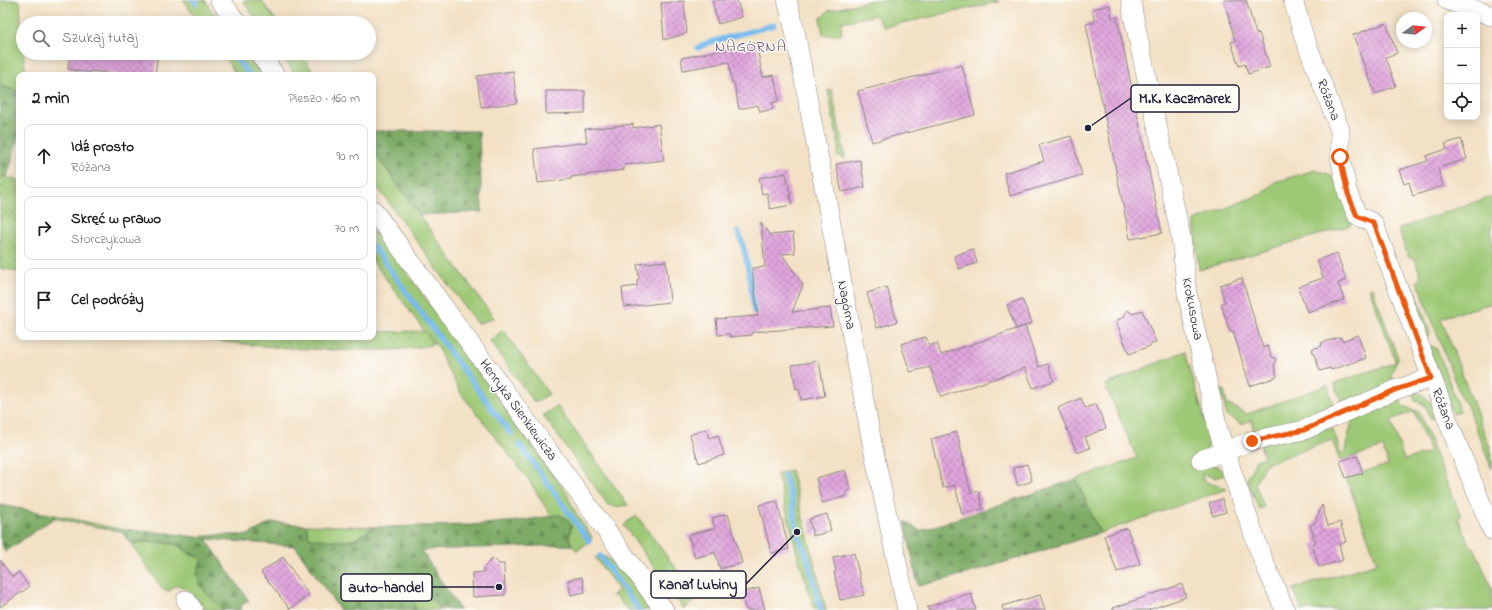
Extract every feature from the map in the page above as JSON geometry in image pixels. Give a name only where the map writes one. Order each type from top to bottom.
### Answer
[{"type":"street","points":[[220,0],[232,16]]},
{"type":"street","name":"Nagórna","points":[[787,0],[796,37],[872,443],[907,610]]},
{"type":"street","name":"Krokusowa","points":[[1131,0],[1181,237],[1187,293],[1212,406],[1224,452],[1261,555],[1285,610]]},
{"type":"street","name":"Różana","points":[[1293,0],[1304,37],[1340,130],[1340,157],[1348,194],[1357,216],[1373,223],[1375,226],[1454,439],[1492,530]]},
{"type":"street","points":[[1447,0],[1492,16]]},
{"type":"street","points":[[264,60],[273,72]]},
{"type":"street","name":"Henryka Sienkiewicza","points":[[376,214],[664,610]]},
{"type":"street","points":[[1201,460],[1252,441],[1304,430],[1395,390],[1431,378]]},
{"type":"green space","points":[[4,0],[19,0],[20,2],[21,16],[16,16],[16,60],[24,60],[26,72],[16,72],[16,91],[0,85],[0,2]]},
{"type":"green space","points":[[183,0],[205,0],[211,10],[218,16],[195,16]]},
{"type":"green space","points":[[261,0],[273,16],[254,16],[243,1]]},
{"type":"green space","points":[[872,0],[998,0],[999,2],[884,27],[876,15],[842,22],[841,35],[823,35],[820,19],[828,11]]},
{"type":"green space","points":[[226,60],[252,60],[261,72],[235,72]]},
{"type":"green space","points":[[285,60],[305,60],[313,71],[309,72],[294,72]]},
{"type":"green space","points":[[0,85],[16,91],[16,145],[7,178],[0,176]]},
{"type":"green space","points":[[828,90],[832,90],[845,158],[837,156],[839,148]]},
{"type":"green space","points":[[376,131],[479,131],[482,212],[420,215],[376,155]]},
{"type":"green space","points":[[376,155],[494,318],[477,324],[376,185]]},
{"type":"green space","points":[[1315,170],[1329,174],[1337,183],[1355,218],[1349,226],[1199,270],[1194,221],[1261,194],[1275,182]]},
{"type":"green space","points":[[0,176],[16,179],[16,271],[0,268]]},
{"type":"green space","points":[[1492,196],[1492,303],[1441,318],[1492,453],[1492,469],[1466,403],[1462,400],[1417,281],[1421,277],[1415,259],[1409,258],[1398,229]]},
{"type":"green space","points":[[376,233],[384,241],[567,494],[575,511],[592,537],[590,541],[577,551],[569,538],[571,526],[569,523],[563,517],[551,516],[528,479],[462,395],[443,360],[438,346],[434,344],[376,265]]},
{"type":"green space","points":[[1372,287],[1398,358],[1391,374],[1394,383],[1344,408],[1334,383],[1394,363],[1395,360],[1369,288]]},
{"type":"green space","points":[[1414,287],[1430,332],[1425,338],[1412,299]]},
{"type":"green space","points":[[503,330],[549,394],[537,402],[533,401],[490,341]]},
{"type":"green space","points":[[425,331],[434,344],[410,349],[323,350],[212,340],[376,340],[376,332]]},
{"type":"green space","points":[[1432,346],[1437,349],[1460,411],[1453,414],[1428,348]]},
{"type":"green space","points":[[1185,351],[1207,428],[1211,436],[1207,449],[1210,464],[1218,467],[1227,474],[1216,478],[1202,474],[1204,481],[1227,489],[1100,533],[1076,479],[1137,458],[1105,385]]},
{"type":"green space","points":[[1328,385],[1333,407],[1330,415],[1255,435],[1251,420],[1242,424],[1227,416],[1221,391],[1224,390],[1227,404],[1247,414]]},
{"type":"green space","points":[[1411,392],[1421,394],[1425,397],[1433,407],[1437,416],[1431,419],[1425,405],[1415,401]]},
{"type":"green space","points":[[1399,396],[1403,406],[1419,412],[1431,445],[1461,516],[1458,517],[1470,547],[1474,547],[1492,589],[1492,610],[1302,610],[1293,589],[1377,563],[1346,477],[1388,465],[1383,447],[1340,461],[1332,440],[1265,464],[1255,484],[1264,507],[1259,509],[1247,479],[1256,460],[1264,457],[1260,445],[1323,429],[1333,429],[1341,454],[1344,453],[1353,418]],"holes":[[[1414,411],[1430,452],[1404,460],[1391,420]]]},
{"type":"green space","points":[[557,406],[628,505],[615,507],[608,505],[543,415]]},
{"type":"green space","points":[[791,470],[826,610],[815,610],[798,557],[777,474]]},
{"type":"green space","points":[[1076,479],[1100,533],[963,575],[918,586],[905,521],[920,531]]},
{"type":"green space","points":[[0,505],[55,515],[54,518],[5,552],[0,538]]},
{"type":"green space","points":[[55,515],[119,529],[122,532],[54,518]]},
{"type":"green space","points":[[559,515],[566,518],[571,525],[569,538],[572,545],[421,550],[460,610],[444,609],[432,599],[414,598],[413,601],[416,610],[340,610],[295,546],[206,539],[249,601],[240,606],[241,610],[223,610],[206,593],[200,584],[198,573],[201,559],[173,543],[141,542],[131,544],[119,529],[195,537],[248,535],[272,522],[306,525],[309,537],[341,541],[353,540],[374,527],[471,525],[518,521]]},
{"type":"green space","points":[[637,516],[698,598],[684,609],[624,526],[628,521]]},
{"type":"green space","points":[[306,525],[374,527],[353,540],[337,542],[309,537]]},
{"type":"green space","points":[[138,542],[178,545],[202,560],[197,574],[204,591],[223,610],[203,610],[189,592],[177,585],[168,592],[166,589],[164,591],[131,544]]},
{"type":"green space","points":[[600,555],[606,557],[621,567],[650,610],[627,610],[616,596],[611,596],[619,590],[595,558]]},
{"type":"green space","points":[[413,598],[432,599],[440,609],[443,610],[417,610],[414,606]]},
{"type":"building","points":[[712,0],[737,0],[742,17],[718,24]]},
{"type":"building","points":[[1224,0],[1246,0],[1256,34],[1259,33],[1270,67],[1248,74],[1245,64],[1239,66],[1231,42],[1235,41]]},
{"type":"building","points":[[684,1],[687,33],[664,40],[661,3]]},
{"type":"building","points":[[1110,5],[1112,18],[1117,17],[1162,233],[1130,239],[1086,24],[1095,22],[1092,9]]},
{"type":"building","points":[[1386,23],[1397,53],[1386,57],[1396,86],[1375,94],[1353,35]]},
{"type":"building","points":[[756,43],[763,77],[774,75],[779,101],[772,103],[773,109],[760,112],[758,105],[739,109],[734,83],[732,83],[729,62],[683,70],[681,58]]},
{"type":"building","points":[[69,60],[157,60],[155,72],[84,72],[68,69]]},
{"type":"building","points":[[962,65],[975,115],[872,142],[858,91]]},
{"type":"building","points":[[513,71],[517,103],[481,107],[477,76]]},
{"type":"building","points":[[546,91],[585,91],[585,113],[546,114]]},
{"type":"building","points":[[633,124],[633,128],[659,124],[664,160],[624,165],[624,170],[538,183],[534,149],[587,142],[585,129]]},
{"type":"building","points":[[1071,136],[1082,175],[1010,196],[1004,173],[1044,161],[1039,145]]},
{"type":"building","points":[[1461,139],[1467,159],[1438,168],[1443,186],[1413,196],[1409,182],[1404,184],[1399,170],[1428,161],[1426,156],[1447,149],[1445,144]]},
{"type":"building","points":[[860,160],[865,187],[842,192],[836,164]]},
{"type":"building","points":[[786,173],[792,205],[770,209],[767,193],[762,194],[759,178]]},
{"type":"building","points":[[761,223],[770,235],[793,233],[795,253],[782,254],[803,285],[792,312],[830,308],[833,326],[752,332],[752,335],[730,337],[730,334],[718,335],[716,319],[758,316],[752,268],[765,267]]},
{"type":"building","points":[[973,249],[977,263],[959,269],[954,256]]},
{"type":"building","points":[[1337,253],[1346,280],[1338,283],[1344,300],[1307,312],[1298,287],[1323,278],[1317,260]]},
{"type":"building","points":[[666,261],[670,302],[624,307],[622,288],[637,286],[637,280],[639,279],[637,264]]},
{"type":"building","points":[[1242,278],[1263,348],[1268,346],[1271,356],[1276,359],[1274,366],[1277,377],[1250,386],[1233,331],[1230,332],[1221,303],[1225,302],[1220,285]]},
{"type":"building","points":[[887,287],[897,322],[877,328],[867,293]]},
{"type":"building","points":[[1022,299],[1032,323],[1016,329],[1007,305]]},
{"type":"building","points":[[1127,310],[1133,314],[1142,310],[1156,342],[1150,346],[1129,354],[1116,321],[1124,317]]},
{"type":"building","points":[[1025,326],[1039,367],[1048,364],[1054,381],[1033,388],[1025,368],[941,397],[930,367],[910,372],[901,344],[926,337],[929,346],[937,343],[941,355]]},
{"type":"building","points":[[1358,335],[1366,358],[1331,370],[1330,368],[1320,371],[1312,349],[1322,346],[1321,343],[1341,337],[1342,341]]},
{"type":"building","points":[[819,361],[825,396],[801,400],[799,388],[796,389],[792,365]]},
{"type":"building","points":[[1081,398],[1085,408],[1096,404],[1106,428],[1085,437],[1090,448],[1077,453],[1058,408]]},
{"type":"building","points":[[706,429],[709,438],[718,435],[724,455],[699,463],[690,435]]},
{"type":"building","points":[[957,432],[971,493],[979,491],[983,509],[962,514],[955,485],[943,488],[931,439]]},
{"type":"building","points":[[1357,456],[1363,473],[1346,478],[1340,461]]},
{"type":"building","points":[[1027,464],[1032,481],[1018,486],[1013,468]]},
{"type":"building","points":[[845,470],[850,490],[846,491],[847,496],[822,503],[816,478]]},
{"type":"building","points":[[1222,499],[1226,512],[1213,516],[1209,503]]},
{"type":"building","points":[[777,501],[789,549],[771,553],[759,505]]},
{"type":"building","points":[[1322,505],[1328,526],[1340,522],[1346,542],[1339,544],[1343,560],[1319,567],[1312,544],[1316,543],[1310,525],[1314,524]]},
{"type":"building","points":[[728,514],[742,563],[720,569],[715,552],[695,558],[688,535],[715,528],[712,518]]},
{"type":"building","points":[[827,514],[831,531],[813,536],[809,519]]},
{"type":"building","points":[[1127,528],[1140,564],[1117,572],[1104,536]]},
{"type":"building","points":[[854,553],[864,595],[840,600],[834,572],[836,571],[833,557]]},
{"type":"building","points":[[283,557],[309,595],[290,609],[261,572]]},
{"type":"building","points":[[493,558],[499,564],[504,564],[505,595],[473,597],[472,573],[484,572],[483,568]]},
{"type":"building","points":[[0,560],[12,577],[19,572],[29,587],[0,607]]},
{"type":"building","points":[[582,577],[585,592],[571,595],[568,580]]},
{"type":"building","points":[[1182,584],[1186,597],[1148,610],[1113,610],[1113,608]]},
{"type":"building","points":[[759,588],[765,610],[746,610],[741,593]]},
{"type":"building","points":[[971,593],[976,610],[928,610],[927,607]]},
{"type":"building","points":[[1040,595],[1045,610],[1003,610],[1002,606]]},
{"type":"waterway","points":[[698,48],[707,43],[774,25]]},
{"type":"waterway","points":[[237,60],[247,72]]},
{"type":"waterway","points":[[738,231],[747,261],[754,312]]},
{"type":"waterway","points":[[376,250],[511,434]]},
{"type":"waterway","points":[[520,445],[589,541]]},
{"type":"waterway","points":[[784,475],[792,500],[797,532],[807,556],[821,610]]},
{"type":"waterway","points":[[600,556],[639,610]]},
{"type":"place","name":"M.K. Kaczmarek","points":[[1088,128]]},
{"type":"place","name":"Kanał Lubiny","points":[[797,532]]},
{"type":"place","name":"auto-handel","points":[[499,587]]},
{"type":"district","name":"NAGÓRNA","points":[[751,47]]},
{"type":"route","points":[[1252,441],[1304,430],[1395,390],[1431,378],[1375,226],[1373,223],[1357,216],[1348,194],[1340,157]]}]
